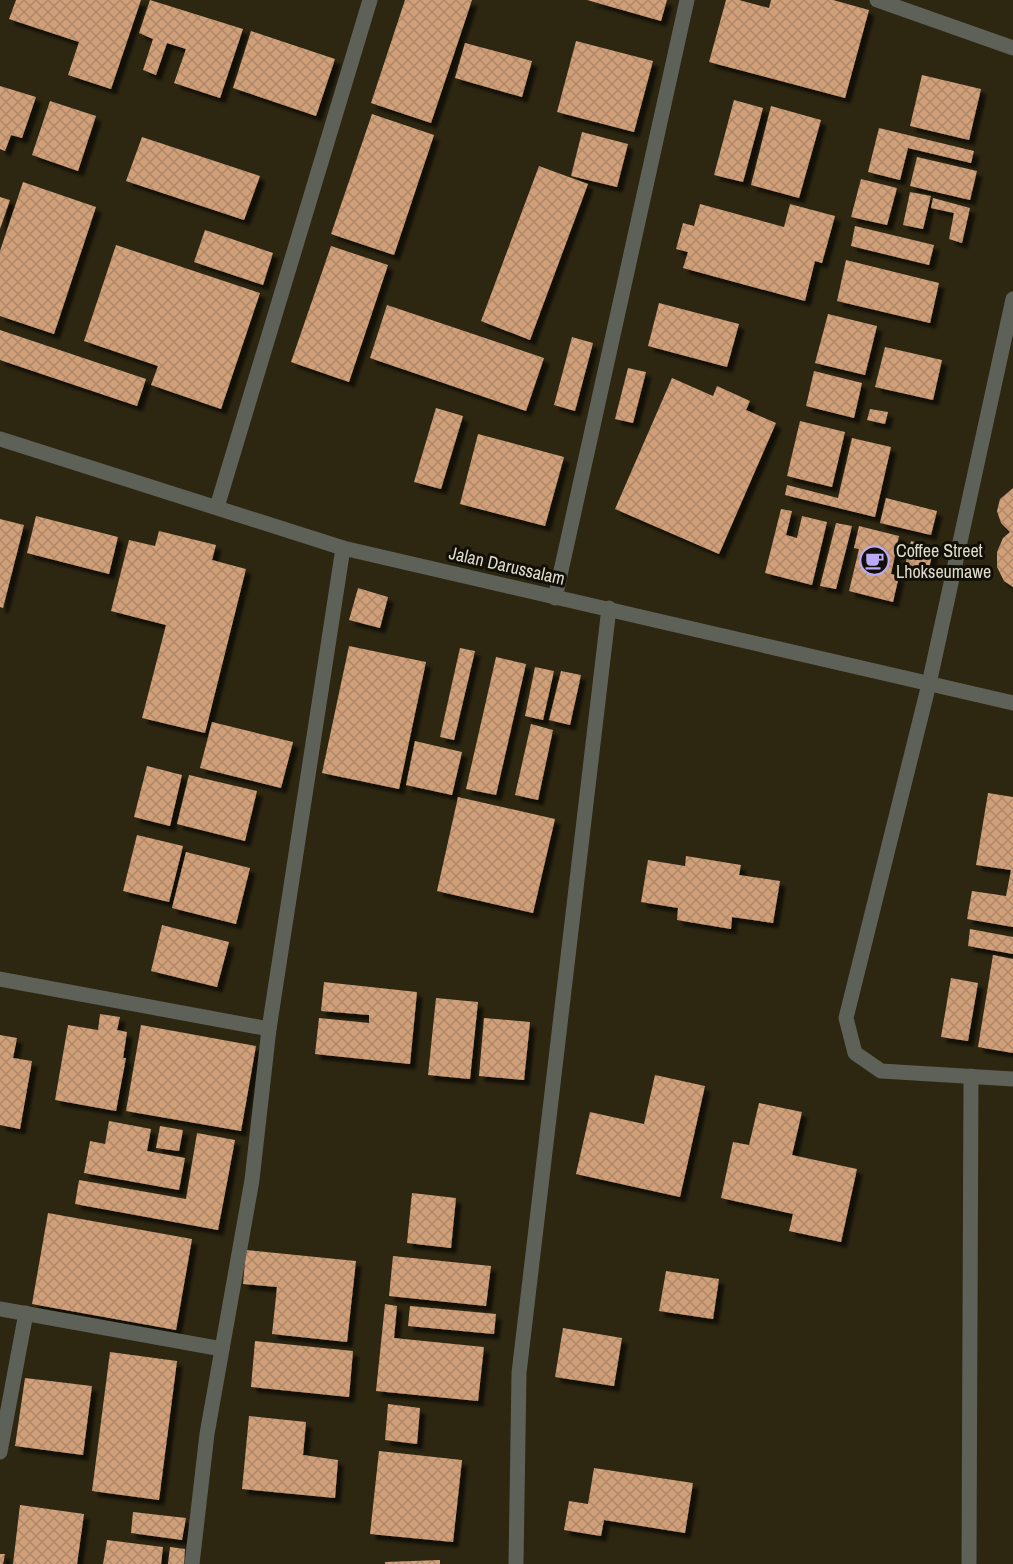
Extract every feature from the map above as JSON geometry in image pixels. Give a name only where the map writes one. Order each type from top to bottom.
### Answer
[{"type":"street","points":[[217,507],[370,0]]},
{"type":"street","points":[[555,598],[687,0]]},
{"type":"street","points":[[877,0],[1013,48]]},
{"type":"street","points":[[1013,298],[929,684],[846,1018],[855,1053],[881,1071],[1013,1079]]},
{"type":"street","name":"Jalan Darussalam","points":[[0,439],[343,548],[1013,703]]},
{"type":"street","points":[[192,1564],[207,1434],[252,1180],[269,1029],[343,548]]},
{"type":"street","points":[[516,1564],[519,1373],[609,608]]},
{"type":"street","points":[[0,979],[269,1029]]},
{"type":"street","points":[[969,1564],[970,1076]]},
{"type":"street","points":[[0,1309],[222,1349]]},
{"type":"street","points":[[0,1452],[26,1313]]},
{"type":"building","points":[[16,0],[141,0],[111,89],[68,75],[79,42],[9,19]]},
{"type":"building","points":[[150,0],[243,29],[220,98],[174,83],[186,49],[167,43],[156,75],[143,70],[153,39],[139,33]]},
{"type":"building","points":[[405,0],[472,0],[431,123],[371,103]]},
{"type":"building","points":[[587,0],[667,0],[661,21]]},
{"type":"building","points":[[726,0],[739,0],[769,8],[771,0],[833,0],[869,10],[845,98],[709,62]]},
{"type":"building","points":[[251,31],[335,59],[316,116],[233,88]]},
{"type":"building","points":[[576,41],[653,61],[634,132],[557,112]]},
{"type":"building","points":[[465,43],[532,61],[522,97],[455,78]]},
{"type":"building","points":[[922,75],[981,89],[969,140],[910,126]]},
{"type":"building","points":[[0,86],[36,97],[22,138],[11,135],[5,151],[0,149]]},
{"type":"building","points":[[734,100],[763,108],[743,182],[714,175]]},
{"type":"building","points":[[50,101],[96,116],[78,171],[32,155]]},
{"type":"building","points":[[771,106],[821,120],[799,198],[751,185]]},
{"type":"building","points":[[372,114],[434,135],[394,255],[331,234]]},
{"type":"building","points":[[879,128],[974,151],[971,163],[908,148],[900,180],[868,172]]},
{"type":"building","points":[[582,132],[628,144],[617,187],[571,176]]},
{"type":"building","points":[[142,137],[260,176],[244,220],[126,181]]},
{"type":"building","points":[[917,157],[977,171],[970,200],[910,186]]},
{"type":"building","points":[[539,166],[588,184],[530,340],[481,321]]},
{"type":"building","points":[[861,179],[897,188],[887,225],[851,217]]},
{"type":"building","points":[[23,182],[96,207],[54,334],[0,316],[0,251]]},
{"type":"building","points":[[910,192],[931,196],[923,229],[903,225]]},
{"type":"building","points":[[0,197],[10,200],[0,229]]},
{"type":"building","points":[[933,198],[970,208],[962,243],[949,239],[954,213],[931,208]]},
{"type":"building","points":[[700,204],[784,227],[790,204],[835,216],[822,263],[815,261],[805,301],[683,268],[688,252],[676,249],[683,223],[694,226]]},
{"type":"building","points":[[855,226],[934,245],[929,265],[851,246]]},
{"type":"building","points":[[205,230],[273,253],[263,285],[194,262]]},
{"type":"building","points":[[116,245],[260,293],[221,409],[151,385],[158,366],[84,341]]},
{"type":"building","points":[[331,246],[388,265],[349,382],[291,362]]},
{"type":"building","points":[[846,260],[939,283],[930,323],[837,301]]},
{"type":"building","points":[[659,303],[739,324],[727,367],[648,346]]},
{"type":"building","points":[[387,305],[544,358],[526,411],[370,358]]},
{"type":"building","points":[[828,314],[877,326],[865,375],[815,363]]},
{"type":"building","points":[[0,330],[146,379],[137,406],[0,360]]},
{"type":"building","points":[[572,337],[593,343],[575,411],[554,405]]},
{"type":"building","points":[[885,347],[942,360],[933,400],[875,387]]},
{"type":"building","points":[[628,368],[646,372],[633,423],[615,419]]},
{"type":"building","points":[[814,371],[862,383],[854,418],[806,406]]},
{"type":"building","points":[[672,378],[713,396],[717,386],[750,401],[746,410],[776,423],[719,554],[615,509]]},
{"type":"building","points":[[436,408],[463,416],[441,489],[414,482]]},
{"type":"building","points":[[870,409],[888,412],[885,424],[867,420]]},
{"type":"building","points":[[800,421],[845,432],[832,487],[787,476]]},
{"type":"building","points":[[478,434],[564,457],[545,526],[460,504]]},
{"type":"building","points":[[852,438],[891,447],[875,517],[785,495],[787,485],[838,498]]},
{"type":"building","points":[[1013,488],[1013,587],[1004,581],[997,567],[997,552],[1003,538],[1010,532],[1001,523],[997,511],[1000,499]]},
{"type":"building","points":[[886,498],[937,511],[931,535],[880,523]]},
{"type":"building","points":[[781,509],[792,511],[786,535],[797,538],[802,516],[827,522],[812,585],[765,573]]},
{"type":"building","points":[[36,516],[118,537],[109,574],[27,553]]},
{"type":"building","points":[[0,519],[24,525],[3,608],[0,607]]},
{"type":"building","points":[[836,523],[852,526],[836,589],[820,586]]},
{"type":"building","name":"Coffee Street Lhokseumawe","points":[[859,526],[899,536],[891,574],[899,576],[893,602],[849,591],[859,549],[854,548]]},
{"type":"building","points":[[159,531],[216,545],[212,560],[246,569],[205,733],[142,718],[166,625],[111,611],[129,540],[155,546]]},
{"type":"building","points":[[911,541],[934,547],[928,572],[905,566]]},
{"type":"building","points":[[358,588],[388,597],[380,628],[349,620]]},
{"type":"building","points":[[349,646],[426,662],[399,789],[322,773]]},
{"type":"building","points":[[460,648],[475,651],[454,740],[440,737]]},
{"type":"building","points":[[496,657],[526,664],[496,795],[466,789]]},
{"type":"building","points":[[535,667],[554,671],[543,720],[525,716]]},
{"type":"building","points":[[561,671],[581,675],[570,725],[549,720]]},
{"type":"building","points":[[212,722],[293,742],[281,788],[200,768]]},
{"type":"building","points":[[531,724],[553,730],[538,800],[515,795]]},
{"type":"building","points":[[415,741],[462,752],[452,795],[406,785]]},
{"type":"building","points":[[147,766],[182,775],[170,826],[134,817]]},
{"type":"building","points":[[189,775],[257,791],[245,841],[177,824]]},
{"type":"building","points":[[988,793],[1013,797],[1013,927],[967,919],[972,891],[1006,896],[1011,870],[976,865]]},
{"type":"building","points":[[458,797],[555,819],[533,913],[437,891]]},
{"type":"building","points":[[137,835],[183,846],[169,902],[123,891]]},
{"type":"building","points":[[186,852],[250,868],[236,924],[172,908]]},
{"type":"building","points":[[686,856],[741,865],[739,875],[780,881],[773,923],[732,917],[731,929],[677,920],[678,908],[641,902],[648,860],[685,866]]},
{"type":"building","points":[[162,925],[229,942],[217,987],[151,971]]},
{"type":"building","points":[[970,929],[1013,937],[1013,954],[968,946]]},
{"type":"building","points":[[993,955],[1013,959],[1013,1053],[978,1047]]},
{"type":"building","points":[[951,978],[978,983],[968,1041],[941,1037]]},
{"type":"building","points":[[324,982],[417,992],[410,1064],[315,1054],[319,1018],[369,1023],[369,1015],[321,1011]]},
{"type":"building","points":[[436,998],[478,1002],[470,1079],[428,1075]]},
{"type":"building","points":[[100,1014],[120,1017],[117,1030],[127,1032],[123,1058],[126,1058],[116,1111],[55,1100],[68,1025],[98,1030]]},
{"type":"building","points":[[484,1018],[530,1022],[524,1080],[479,1076]]},
{"type":"building","points":[[141,1025],[256,1046],[241,1131],[126,1111]]},
{"type":"building","points":[[0,1035],[17,1038],[13,1058],[32,1061],[20,1129],[0,1125]]},
{"type":"building","points":[[655,1075],[705,1086],[680,1197],[576,1174],[590,1112],[644,1124]]},
{"type":"building","points":[[759,1103],[802,1112],[792,1155],[857,1169],[841,1242],[789,1231],[793,1214],[721,1198],[733,1142],[749,1145]]},
{"type":"building","points":[[109,1121],[151,1129],[147,1151],[185,1158],[179,1190],[84,1173],[90,1141],[105,1144]]},
{"type":"building","points":[[160,1126],[183,1130],[179,1151],[156,1148]]},
{"type":"building","points":[[197,1133],[235,1140],[218,1230],[75,1204],[79,1180],[186,1199]]},
{"type":"building","points":[[412,1193],[456,1198],[451,1248],[407,1243]]},
{"type":"building","points":[[48,1213],[192,1239],[176,1330],[32,1304]]},
{"type":"building","points":[[246,1250],[356,1261],[347,1342],[272,1334],[277,1287],[243,1284]]},
{"type":"building","points":[[393,1256],[491,1266],[486,1306],[389,1296]]},
{"type":"building","points":[[666,1271],[719,1279],[713,1319],[659,1311]]},
{"type":"building","points":[[385,1304],[397,1306],[394,1338],[484,1347],[478,1401],[376,1391]]},
{"type":"building","points":[[410,1306],[496,1314],[494,1334],[408,1326]]},
{"type":"building","points":[[563,1328],[622,1338],[614,1386],[555,1377]]},
{"type":"building","points":[[255,1341],[353,1351],[349,1397],[251,1387]]},
{"type":"building","points":[[110,1352],[177,1361],[159,1500],[92,1491]]},
{"type":"building","points":[[25,1378],[92,1386],[83,1455],[15,1446]]},
{"type":"building","points":[[388,1404],[420,1408],[417,1444],[385,1440]]},
{"type":"building","points":[[249,1416],[306,1422],[303,1455],[338,1460],[335,1498],[242,1489]]},
{"type":"building","points":[[379,1451],[462,1460],[453,1542],[370,1534]]},
{"type":"building","points":[[594,1468],[693,1483],[685,1533],[604,1520],[601,1536],[564,1530],[569,1501],[588,1504]]},
{"type":"building","points":[[20,1505],[84,1514],[77,1564],[13,1564]]},
{"type":"building","points":[[133,1512],[186,1518],[182,1540],[131,1533]]},
{"type":"building","points":[[107,1540],[163,1547],[161,1564],[103,1564]]},
{"type":"building","points":[[170,1547],[185,1549],[184,1564],[168,1564]]},
{"type":"building","points":[[0,1554],[5,1554],[3,1564],[0,1564]]},
{"type":"building","points":[[440,1560],[440,1564],[385,1564],[385,1562]]},
{"type":"place","name":"Coffee Street Lhokseumawe","points":[[875,561]]}]
